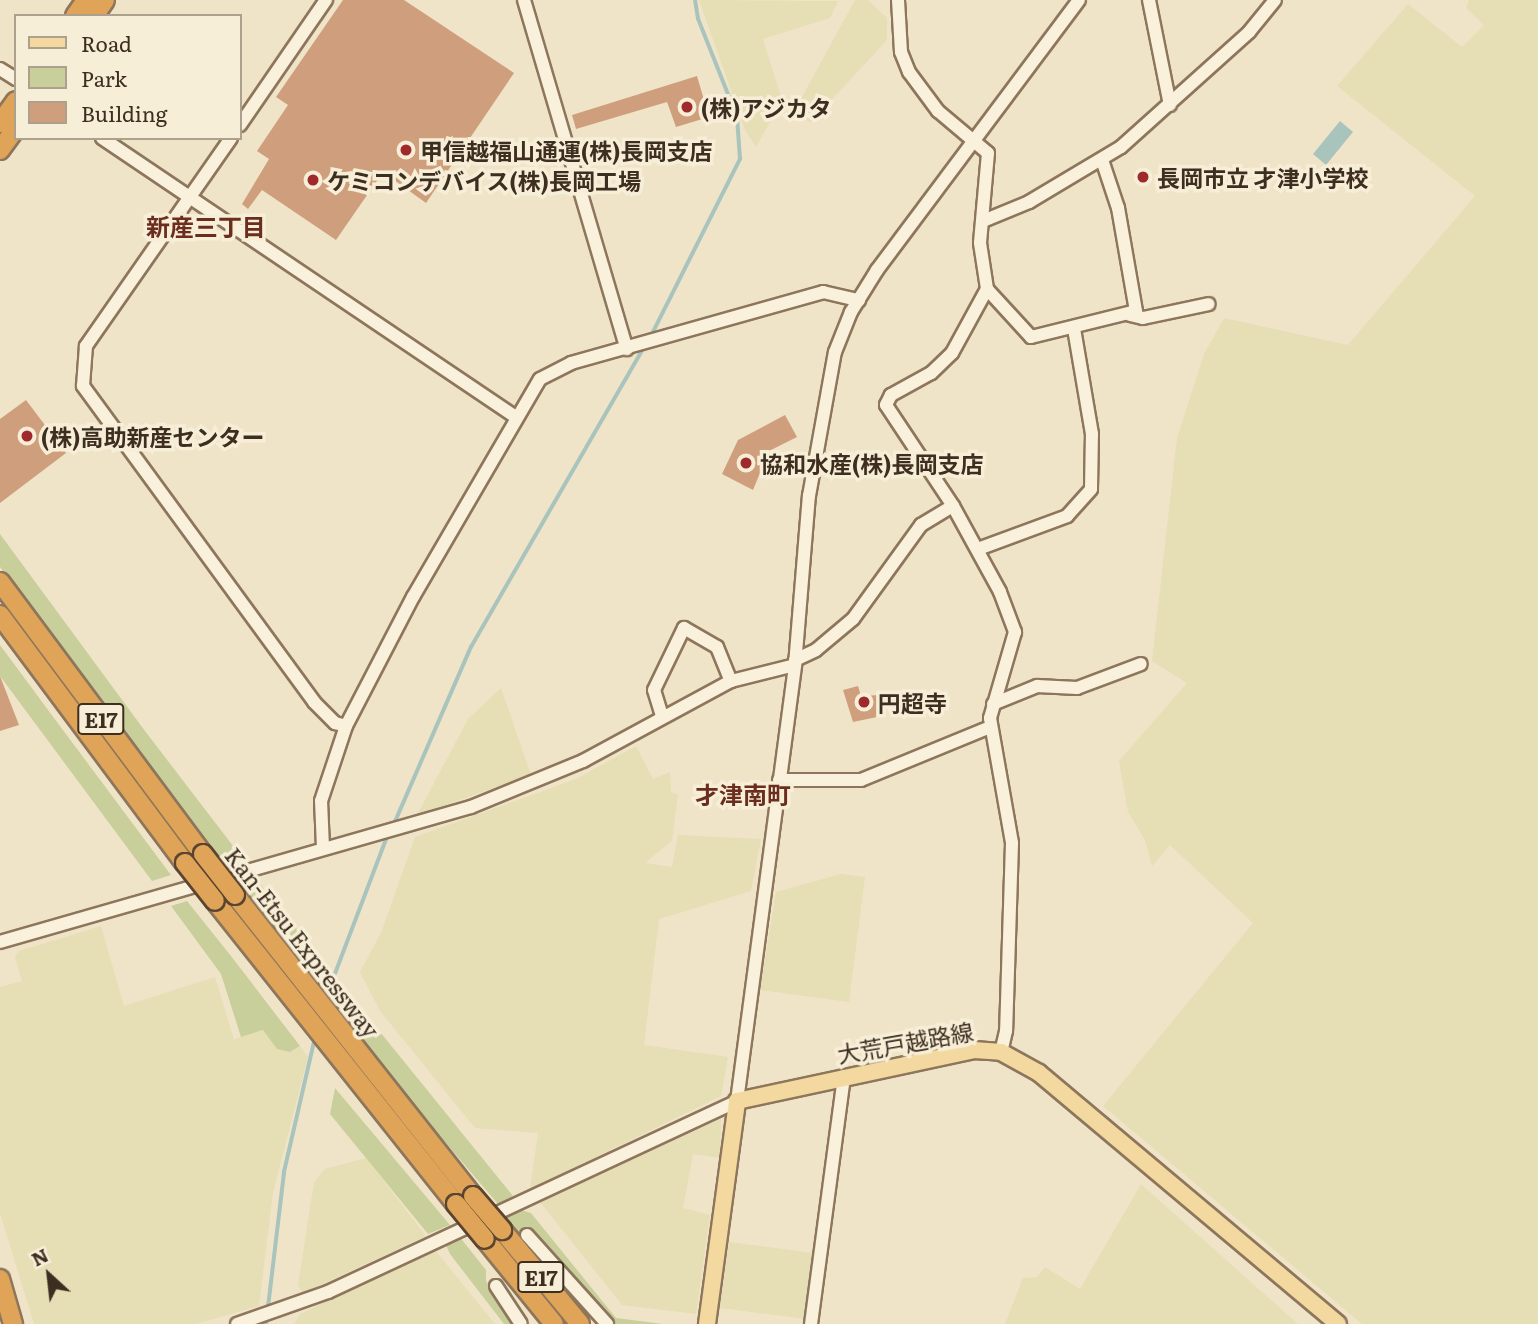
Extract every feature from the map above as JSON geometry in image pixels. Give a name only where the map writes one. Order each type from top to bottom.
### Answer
[{"type":"highway","points":[[0,122],[14,104]]},
{"type":"highway","points":[[0,150],[14,131]]},
{"type":"highway","name":"Kan-Etsu Expressway","points":[[0,582],[203,855],[473,1196],[580,1324]]},
{"type":"highway","name":"Kan-Etsu Expressway","points":[[0,615],[185,863],[554,1324]]},
{"type":"highway","points":[[0,1279],[13,1324]]},
{"type":"main road","name":"大荒戸越路線","points":[[737,1101],[974,1050],[1001,1052],[1073,1099],[1338,1324]]},
{"type":"main road","points":[[708,1324],[737,1101]]},
{"type":"street","points":[[242,122],[326,0]]},
{"type":"street","points":[[524,0],[627,349]]},
{"type":"street","points":[[898,0],[901,52],[909,72],[938,111],[988,153],[980,243],[987,289],[1025,335],[1036,338],[1130,315],[1136,311],[1130,268],[1101,160]]},
{"type":"street","points":[[237,1324],[316,1298],[737,1101],[795,662],[823,398],[842,330],[859,300],[1079,0]]},
{"type":"street","points":[[1149,0],[1170,105]]},
{"type":"street","points":[[983,221],[1101,160],[1170,105],[1249,32],[1275,0]]},
{"type":"street","points":[[105,140],[516,417]]},
{"type":"street","points":[[230,140],[86,346],[83,386],[318,708],[346,726]]},
{"type":"street","points":[[987,289],[952,353],[887,398],[889,411],[953,506],[978,549],[1015,632],[993,704],[990,727],[1012,843],[1006,1031],[1001,1052]]},
{"type":"street","points":[[323,848],[321,801],[346,726],[413,597],[516,417],[548,372],[823,292],[859,300]]},
{"type":"street","points":[[1130,315],[1143,318],[1209,304]]},
{"type":"street","points":[[978,549],[1067,516],[1091,489],[1092,433],[1074,329]]},
{"type":"street","points":[[0,942],[323,848],[406,829],[518,790],[583,761],[731,681],[795,662],[816,650],[853,619],[921,525],[953,506]]},
{"type":"street","points":[[662,716],[654,690],[684,628],[717,647],[731,681]]},
{"type":"street","points":[[993,704],[1037,686],[1077,688],[1141,664]]},
{"type":"street","points":[[779,780],[861,780],[990,727]]},
{"type":"street","points":[[811,1324],[845,1076]]},
{"type":"street","points":[[527,1235],[607,1324]]},
{"type":"street","points":[[496,1286],[521,1324]]},
{"type":"shaded area","points":[[699,0],[838,1],[830,18],[763,39],[782,100],[756,147],[745,130]]},
{"type":"shaded area","points":[[855,0],[868,0],[887,18],[887,40],[810,123],[795,110]]},
{"type":"shaded area","points":[[1469,0],[1538,0],[1538,1324],[1362,1324],[1103,1106],[1253,923],[1170,845],[1152,866],[1145,840],[1128,812],[1119,761],[1187,683],[1152,661],[1177,438],[1204,354],[1224,318],[1348,345],[1475,196],[1337,86],[1408,4],[1462,47],[1484,25],[1466,8]]},
{"type":"shaded area","points":[[501,688],[531,775],[417,815],[468,719]]},
{"type":"shaded area","points":[[636,746],[653,779],[670,772],[671,792],[678,795],[672,841],[645,863],[672,867],[678,835],[761,839],[751,891],[659,919],[644,1045],[728,1057],[721,1096],[530,1189],[538,1133],[475,1128],[380,1011],[360,972],[381,933],[415,837],[576,779]]},
{"type":"shaded area","points":[[841,874],[865,877],[849,1002],[760,990],[776,892]]},
{"type":"shaded area","points":[[101,926],[124,1006],[215,977],[234,1039],[264,1030],[290,1052],[300,1046],[308,1057],[273,1193],[259,1306],[196,1324],[34,1324],[0,1213],[0,987],[22,981],[15,957],[19,951]]},
{"type":"shaded area","points":[[721,1119],[720,1158],[693,1154],[683,1208],[710,1215],[696,1314],[622,1305],[540,1202]]},
{"type":"shaded area","points":[[366,1158],[426,1236],[303,1293],[298,1285],[314,1182],[325,1169]]},
{"type":"shaded area","points":[[1141,1184],[1298,1324],[1005,1324],[1023,1278],[1037,1277],[1045,1267],[1080,1289]]},
{"type":"shaded area","points":[[729,1242],[813,1253],[806,1319],[720,1308]]},
{"type":"shaded area","points":[[435,1250],[495,1324],[294,1324],[300,1314]]},
{"type":"green space","points":[[0,534],[240,855],[218,861],[129,742],[0,567]]},
{"type":"green space","points":[[0,645],[171,875],[152,881],[0,676]]},
{"type":"green space","points":[[257,880],[324,961],[316,987],[237,886]]},
{"type":"green space","points":[[187,901],[300,1046],[290,1052],[277,1049],[263,1030],[241,1037],[221,974],[171,906]]},
{"type":"green space","points":[[361,1016],[372,1022],[513,1196],[498,1204],[351,1032]]},
{"type":"green space","points":[[335,1088],[450,1225],[428,1234],[330,1114]]},
{"type":"green space","points":[[517,1209],[531,1213],[616,1318],[663,1324],[614,1324],[533,1244],[522,1239],[504,1216]]},
{"type":"green space","points":[[459,1236],[486,1270],[486,1281],[514,1324],[504,1324],[450,1254],[445,1243]]},
{"type":"water","points":[[1340,121],[1353,132],[1326,165],[1313,154]]},
{"type":"building","name":"甲信越福山通運(株)長岡支店","points":[[343,0],[404,0],[514,73],[426,203],[383,172],[336,240],[262,190],[248,209],[242,204],[269,159],[257,151],[288,105],[276,97]]},
{"type":"building","name":"(株)アジカタ","points":[[697,76],[709,117],[676,127],[667,102],[576,129],[572,115]]},
{"type":"building","name":"(株)高助新産センター","points":[[26,400],[66,453],[0,503],[0,419]]},
{"type":"building","name":"協和水産(株)長岡支店","points":[[785,415],[797,437],[769,451],[753,490],[722,474],[738,440]]},
{"type":"building","points":[[0,676],[19,725],[0,731]]},
{"type":"building","name":"円超寺","points":[[858,686],[861,696],[880,695],[882,716],[853,722],[843,690]]},
{"type":"waterway","points":[[651,336],[740,159],[737,117],[698,19],[695,0]]},
{"type":"waterway","points":[[394,824],[471,647],[645,346]]},
{"type":"waterway","points":[[325,1000],[388,834]]},
{"type":"waterway","points":[[266,1324],[284,1172],[315,1038]]},
{"type":"place","name":"(株)アジカタ","points":[[687,107]]},
{"type":"place","name":"甲信越福山通運(株)長岡支店","points":[[406,150]]},
{"type":"place","name":"長岡市立 才津小学校","points":[[1143,177]]},
{"type":"place","name":"ケミコンデバイス(株)長岡工場","points":[[313,180]]},
{"type":"place","name":"(株)高助新産センター","points":[[27,436]]},
{"type":"place","name":"協和水産(株)長岡支店","points":[[746,463]]},
{"type":"place","name":"円超寺","points":[[864,702]]},
{"type":"district","name":"新産三丁目","points":[[206,226]]},
{"type":"district","name":"才津南町","points":[[743,794]]}]
